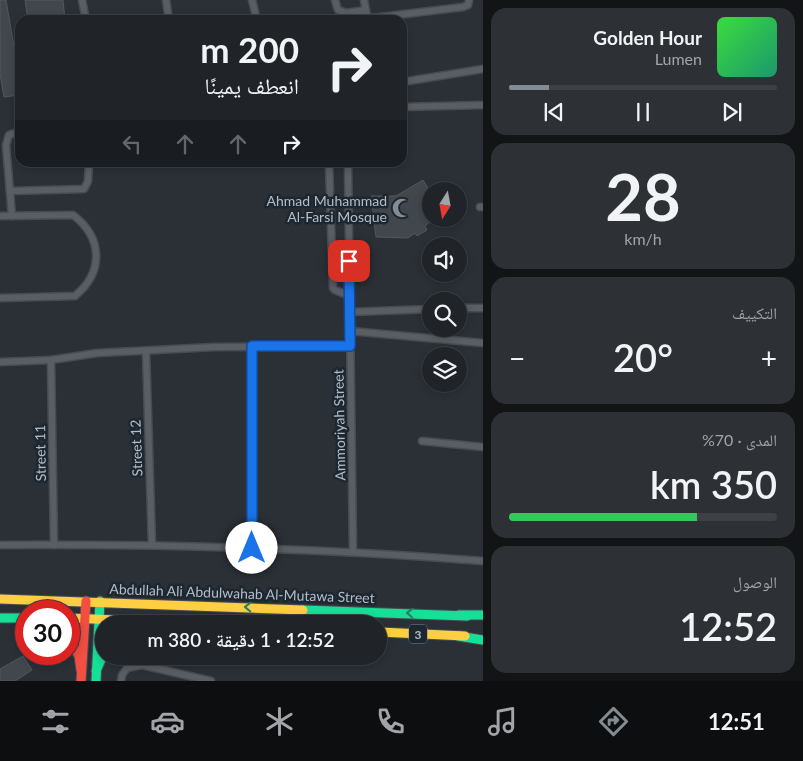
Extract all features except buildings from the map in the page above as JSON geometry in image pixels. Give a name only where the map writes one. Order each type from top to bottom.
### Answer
[{"type":"main road","name":"Abdullah Ali Abdulwahab Al-Mutawa Street","points":[[1,599],[483,616]]},
{"type":"main road","points":[[80,681],[86,601]]},
{"type":"main road","points":[[99,615],[100,601]]},
{"type":"main road","points":[[0,618],[15,618]]},
{"type":"main road","points":[[80,618],[95,618]]},
{"type":"main road","name":"3","points":[[387,632],[483,639]]},
{"type":"main road","points":[[80,663],[81,670]]},
{"type":"main road","points":[[96,665],[96,681]]},
{"type":"main road","points":[[96,671],[99,665]]},
{"type":"street","points":[[82,0],[85,15]]},
{"type":"street","points":[[166,0],[168,15]]},
{"type":"street","points":[[252,0],[256,15]]},
{"type":"street","points":[[335,0],[336,8],[342,12],[366,10]]},
{"type":"street","points":[[364,0],[367,15]]},
{"type":"street","points":[[397,15],[463,7],[468,5],[469,0]]},
{"type":"street","points":[[407,81],[483,69]]},
{"type":"street","points":[[407,107],[483,105]]},
{"type":"street","points":[[12,216],[7,142],[12,132],[15,132]]},
{"type":"street","points":[[10,191],[84,189],[88,185],[89,167]]},
{"type":"street","points":[[329,167],[333,288],[350,296]]},
{"type":"street","name":"Ammoriyah Street","points":[[348,167],[353,552]]},
{"type":"street","points":[[0,216],[73,215],[82,222],[91,234],[96,250],[96,260],[90,280],[75,296],[0,298]]},
{"type":"street","points":[[467,308],[483,308]]},
{"type":"street","points":[[350,312],[422,310]]},
{"type":"street","points":[[350,330],[483,343]]},
{"type":"street","points":[[0,362],[51,360],[97,353],[146,350],[252,346],[350,346]]},
{"type":"street","points":[[252,346],[252,548]]},
{"type":"street","name":"Street 12","points":[[146,350],[152,545]]},
{"type":"street","name":"Street 11","points":[[51,360],[54,545]]},
{"type":"street","points":[[422,441],[483,447]]},
{"type":"street","points":[[0,545],[152,545],[252,548],[353,552],[483,561]]},
{"type":"street","points":[[121,681],[127,668],[142,665],[211,681]]},
{"type":"traffic: fast","points":[[96,681],[100,601]]},
{"type":"traffic: fast","points":[[303,610],[467,616]]},
{"type":"traffic: fast","points":[[459,615],[483,615]]},
{"type":"traffic: fast","points":[[0,618],[15,618]]},
{"type":"traffic: fast","points":[[458,636],[483,640]]},
{"type":"traffic: fast","points":[[96,671],[99,665]]},
{"type":"traffic: slow","points":[[0,599],[303,610]]},
{"type":"traffic: slow","points":[[80,618],[95,619]]},
{"type":"traffic: slow","points":[[387,632],[465,636]]},
{"type":"traffic: jam","points":[[81,681],[86,601]]},
{"type":"traffic: jam","points":[[80,663],[81,670]]},
{"type":"place","name":"Ahmad Muhammad Al-Farsi Mosque","points":[[402,208]]},
{"type":"route","points":[[252,548],[252,346],[350,346],[349,261]]}]
